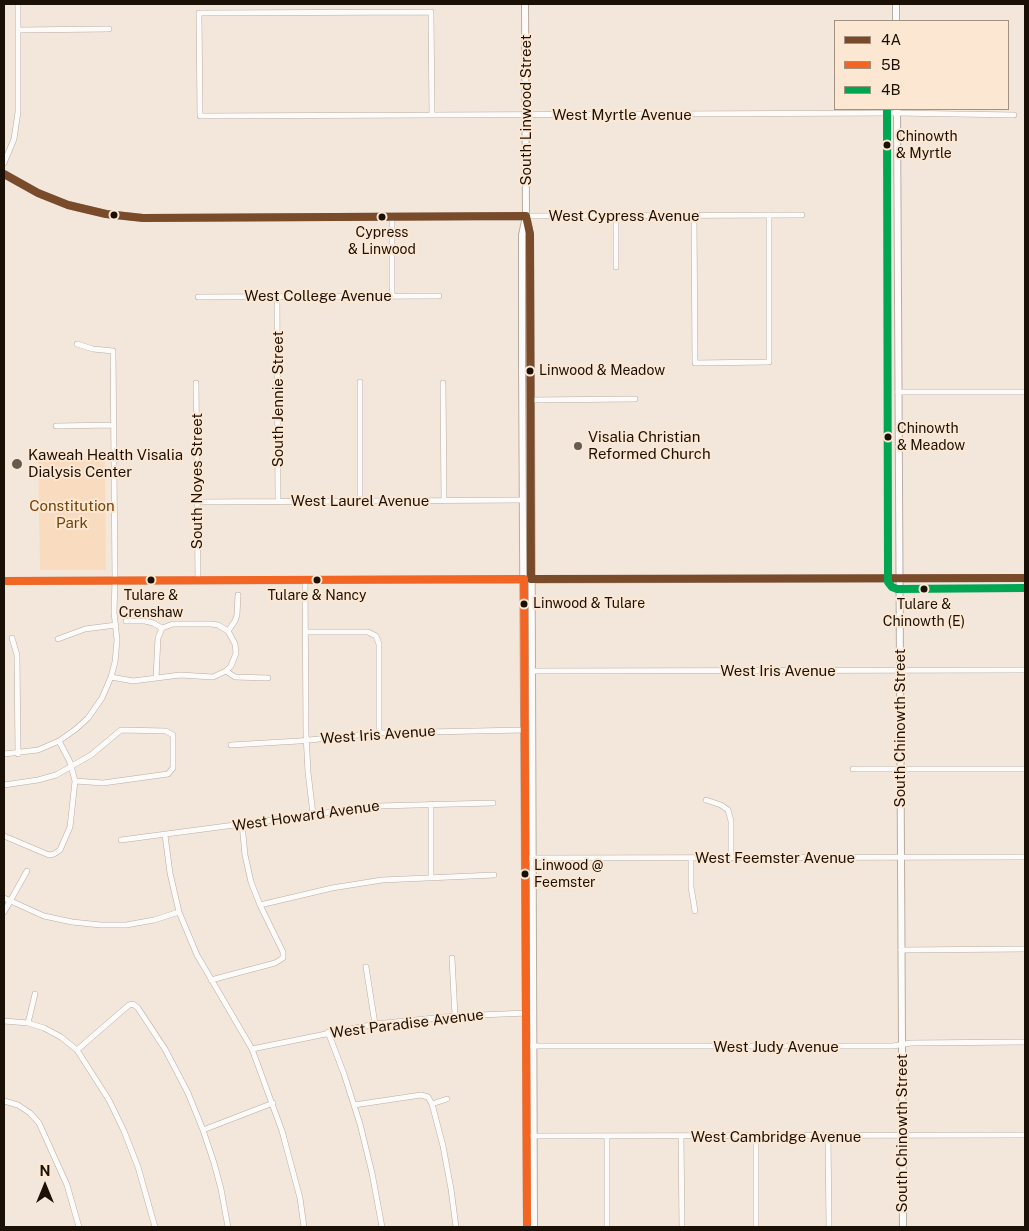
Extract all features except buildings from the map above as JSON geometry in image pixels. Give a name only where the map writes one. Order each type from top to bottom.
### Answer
[{"type":"street","points":[[4,164],[14,139],[18,112],[18,4]]},
{"type":"street","name":"South Linwood Street","points":[[525,4],[526,216],[522,235],[522,362],[526,1046],[534,1227]]},
{"type":"street","points":[[896,4],[896,20]]},
{"type":"street","name":"West Myrtle Avenue","points":[[432,115],[430,12],[199,13],[200,116],[526,115],[897,111],[1014,115]]},
{"type":"street","points":[[18,30],[109,30]]},
{"type":"street","name":"South Chinowth Street","points":[[897,111],[898,579],[901,769],[903,1227]]},
{"type":"street","name":"West Cypress Avenue","points":[[4,174],[38,193],[68,205],[106,214],[143,218],[802,215]]},
{"type":"street","points":[[694,216],[695,363],[770,362],[769,215]]},
{"type":"street","name":"South Linwood Street","points":[[526,216],[530,234],[533,1013],[527,1227]]},
{"type":"street","points":[[616,216],[616,267]]},
{"type":"street","points":[[392,217],[392,296]]},
{"type":"street","name":"South Jennie Street","points":[[277,296],[278,502]]},
{"type":"street","name":"West College Avenue","points":[[198,297],[439,296]]},
{"type":"street","points":[[4,754],[18,754],[38,750],[59,741],[88,718],[102,698],[111,677],[116,651],[114,612],[113,351],[93,350],[77,344]]},
{"type":"street","points":[[522,362],[526,373],[526,395],[531,400],[635,399]]},
{"type":"street","points":[[360,382],[360,501]]},
{"type":"street","name":"South Noyes Street","points":[[196,383],[198,580]]},
{"type":"street","points":[[443,383],[444,501]]},
{"type":"street","points":[[898,392],[1025,392]]},
{"type":"street","points":[[56,426],[114,425]]},
{"type":"street","points":[[523,500],[527,499],[531,490]]},
{"type":"street","name":"West Laurel Avenue","points":[[197,502],[523,500]]},
{"type":"street","points":[[4,581],[1025,578]]},
{"type":"street","points":[[305,580],[306,741],[313,814]]},
{"type":"street","points":[[228,631],[236,615],[238,594]]},
{"type":"street","points":[[126,621],[153,622],[162,628]]},
{"type":"street","points":[[111,677],[133,681],[180,675],[213,678],[232,666],[236,654],[235,644],[228,631],[218,625],[173,624],[162,628],[158,638],[156,678]]},
{"type":"street","points":[[58,639],[85,629],[116,625]]},
{"type":"street","points":[[306,632],[368,632],[376,636],[379,644],[379,733]]},
{"type":"street","points":[[12,638],[16,655],[18,754]]},
{"type":"street","name":"West Iris Avenue","points":[[532,672],[1025,670]]},
{"type":"street","points":[[226,671],[235,677],[268,678]]},
{"type":"street","points":[[524,680],[528,673],[532,672]]},
{"type":"street","points":[[4,784],[38,780],[56,775],[91,755],[121,730],[166,731],[173,735],[173,768],[168,774],[103,783],[75,781]]},
{"type":"street","name":"West Iris Avenue","points":[[231,745],[306,741],[379,733],[524,730]]},
{"type":"street","points":[[4,836],[49,855],[60,850],[70,828],[75,781],[72,767],[59,741]]},
{"type":"street","points":[[853,769],[1025,769]]},
{"type":"street","points":[[706,800],[728,810],[731,821],[732,858]]},
{"type":"street","name":"West Howard Avenue","points":[[121,840],[378,806],[493,803]]},
{"type":"street","points":[[430,877],[431,804]]},
{"type":"street","points":[[211,980],[283,958],[283,952],[260,906],[251,882],[245,855],[242,824]]},
{"type":"street","points":[[166,835],[170,873],[179,912],[197,955],[252,1049],[273,1103],[291,1161],[300,1198],[304,1227]]},
{"type":"street","name":"West Feemster Avenue","points":[[525,858],[1025,857]]},
{"type":"street","points":[[691,858],[691,887],[695,912]]},
{"type":"street","points":[[4,912],[27,870]]},
{"type":"street","points":[[260,906],[332,888],[382,880],[494,875]]},
{"type":"street","points":[[4,898],[44,916],[101,926],[126,925],[154,920],[179,912]]},
{"type":"street","points":[[901,950],[1025,949]]},
{"type":"street","points":[[452,958],[455,1016]]},
{"type":"street","points":[[366,967],[375,1024]]},
{"type":"street","points":[[28,1022],[35,994]]},
{"type":"street","points":[[77,1050],[128,1005],[134,1004],[138,1008],[165,1049],[188,1093],[203,1130],[221,1189],[228,1227]]},
{"type":"street","name":"West Paradise Avenue","points":[[252,1049],[328,1032],[375,1024],[455,1016],[533,1013]]},
{"type":"street","points":[[4,1021],[28,1022],[44,1028],[61,1037],[77,1050],[109,1100],[124,1131],[143,1182],[155,1227]]},
{"type":"street","points":[[328,1032],[354,1105],[372,1174],[382,1227]]},
{"type":"street","name":"West Judy Avenue","points":[[526,1046],[893,1046],[911,1042],[1025,1042]]},
{"type":"street","points":[[354,1105],[421,1096],[428,1097],[432,1104],[450,1181],[456,1227]]},
{"type":"street","points":[[432,1104],[447,1100]]},
{"type":"street","points":[[4,1101],[30,1113],[38,1124],[54,1154],[67,1185],[79,1227]]},
{"type":"street","points":[[203,1130],[273,1103]]},
{"type":"street","name":"West Cambridge Avenue","points":[[530,1136],[1025,1135]]},
{"type":"street","points":[[828,1136],[829,1227]]},
{"type":"street","points":[[607,1137],[608,1227]]},
{"type":"street","points":[[681,1137],[682,1227]]},
{"type":"street","points":[[756,1137],[756,1227]]},
{"type":"green space","name":"Constitution Park","points":[[105,458],[106,570],[40,570],[38,459]]},
{"type":"transit line","name":"4B","points":[[887,110],[888,582],[897,589],[1025,588]]},
{"type":"transit line","name":"4A","points":[[4,174],[38,193],[68,205],[106,214],[143,218],[526,216],[530,234],[531,579],[1025,578]]},
{"type":"transit line","name":"5B","points":[[4,581],[524,579],[527,1227]]},
{"type":"place","name":"Chinowth & Myrtle","points":[[887,145]]},
{"type":"place","name":"Cypress & Linwood","points":[[382,217]]},
{"type":"place","name":"Linwood & Meadow","points":[[530,371]]},
{"type":"place","name":"Chinowth & Meadow","points":[[888,437]]},
{"type":"place","name":"Visalia Christian Reformed Church","points":[[578,446]]},
{"type":"place","name":"Kaweah Health Visalia Dialysis Center","points":[[17,464]]},
{"type":"place","name":"Tulare & Crenshaw","points":[[151,580]]},
{"type":"place","name":"Tulare & Nancy","points":[[317,580]]},
{"type":"place","name":"Tulare & Chinowth (E)","points":[[924,589]]},
{"type":"place","name":"Linwood & Tulare","points":[[524,604]]},
{"type":"place","name":"Linwood @ Feemster","points":[[525,874]]}]
